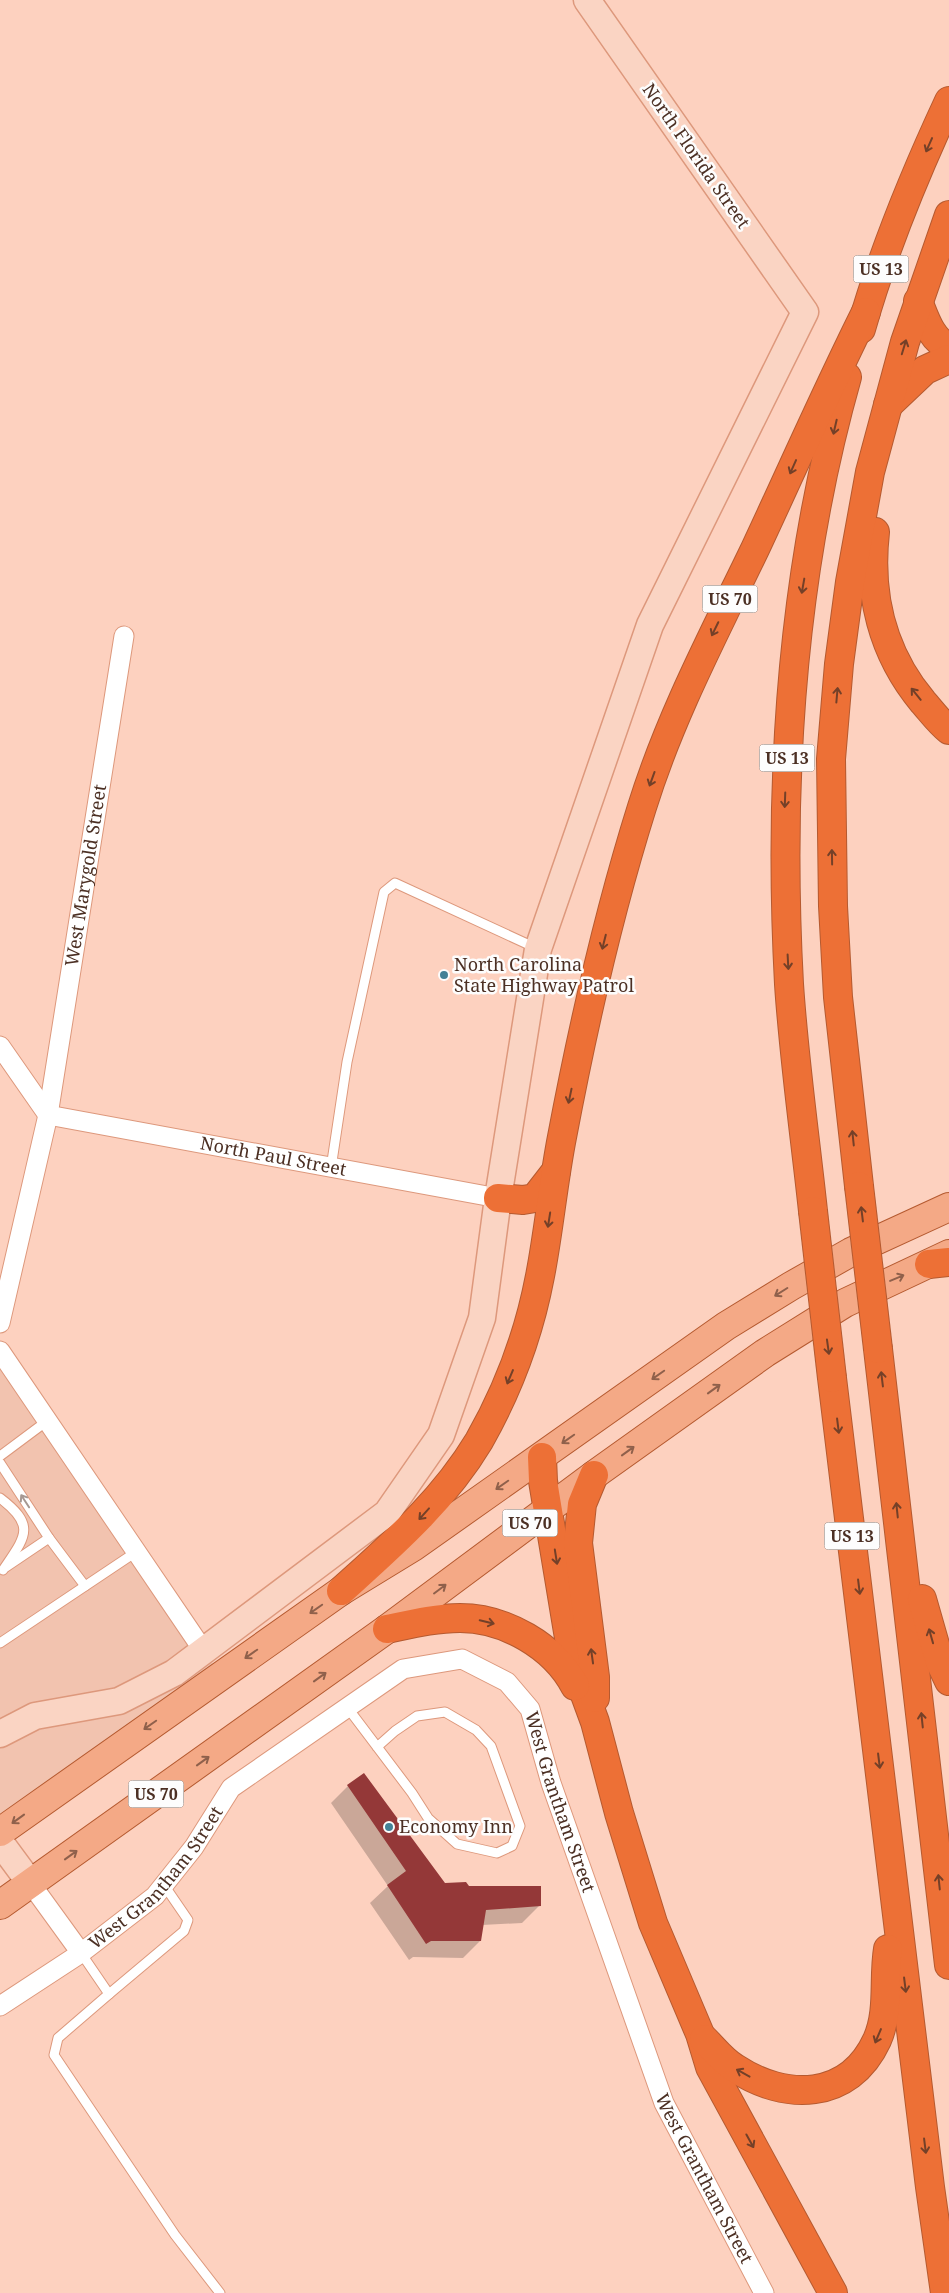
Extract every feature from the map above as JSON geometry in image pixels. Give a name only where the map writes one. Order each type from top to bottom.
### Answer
[{"type":"highway","name":"US 13","points":[[945,2293],[928,2177],[813,1211],[790,987],[784,810],[788,726],[802,596],[817,505],[840,401],[866,312],[926,150],[949,101]]},
{"type":"highway","name":"US 13","points":[[949,215],[918,301],[870,472],[848,601],[840,664],[832,758],[833,906],[838,997],[858,1186],[949,1965]]},
{"type":"highway","points":[[918,301],[934,336],[939,342],[949,347]]},
{"type":"highway","name":"US 70","points":[[556,1171],[580,1048],[616,894],[643,803],[676,713],[776,503],[823,398],[866,312]]},
{"type":"highway","points":[[887,406],[925,370],[949,359]]},
{"type":"highway","points":[[870,472],[876,521],[872,577],[880,624],[888,648],[908,683],[949,730]]},
{"type":"highway","points":[[498,1198],[523,1200],[535,1198],[556,1171]]},
{"type":"highway","points":[[341,1591],[421,1518],[452,1482],[478,1442],[500,1400],[517,1360],[534,1302],[540,1277],[556,1171]]},
{"type":"highway","points":[[542,1457],[548,1510],[573,1662],[595,1722],[619,1813],[653,1923],[700,2034],[710,2067],[832,2293]]},
{"type":"highway","points":[[594,1475],[582,1504],[578,1543],[596,1677],[595,1722]]},
{"type":"highway","points":[[900,1541],[923,1602],[940,1662],[949,1681]]},
{"type":"highway","points":[[387,1629],[434,1619],[461,1618],[486,1621],[507,1628],[532,1641],[554,1659],[572,1680],[595,1722]]},
{"type":"highway","points":[[700,2034],[733,2067],[761,2082],[778,2088],[792,2090],[826,2088],[850,2074],[870,2052],[882,2027],[887,1957],[895,1901]]},
{"type":"main road","points":[[0,1832],[341,1591],[413,1547],[726,1326],[851,1252],[949,1207]]},
{"type":"main road","name":"US 70","points":[[0,1905],[387,1629],[594,1475],[765,1353],[845,1303],[942,1260]]},
{"type":"street","name":"North Florida Street","points":[[538,949],[650,625],[805,312],[587,0]]},
{"type":"street","name":"West Marygold Street","points":[[0,1323],[48,1116],[124,636]]},
{"type":"street","points":[[0,1734],[35,1716],[119,1701],[174,1673],[387,1513],[441,1435],[482,1318],[498,1198],[538,949]]},
{"type":"street","points":[[0,1046],[48,1116]]},
{"type":"street","name":"North Paul Street","points":[[48,1116],[498,1198]]},
{"type":"street","points":[[0,1351],[204,1650]]},
{"type":"street","name":"West Grantham Street","points":[[0,2006],[81,1953],[155,1896],[194,1847],[231,1788],[403,1668],[462,1660],[508,1682],[530,1710],[551,1783],[664,2103],[764,2293]]},
{"type":"street","points":[[0,1842],[81,1953]]},
{"type":"lane","points":[[331,1168],[347,1062],[384,892],[395,883],[538,949]]},
{"type":"lane","points":[[0,1456],[48,1421]]},
{"type":"lane","points":[[0,1464],[49,1538],[85,1586]]},
{"type":"lane","points":[[0,1498],[21,1516],[24,1527],[19,1546],[1,1571]]},
{"type":"lane","points":[[1,1571],[49,1538]]},
{"type":"lane","points":[[0,1643],[136,1552]]},
{"type":"lane","points":[[347,1708],[428,1818],[458,1844],[497,1853],[512,1846],[520,1826],[491,1746],[476,1730],[445,1712],[417,1716],[394,1731],[377,1747]]},
{"type":"lane","points":[[164,1885],[188,1920],[184,1932],[58,2038],[54,2055],[175,2235],[220,2293]]},
{"type":"lane","points":[[81,1953],[109,1994]]},
{"type":"shaded area","points":[[0,1351],[221,1676],[0,1832]]},
{"type":"building","name":"Economy Inn","points":[[364,1773],[445,1883],[466,1882],[469,1886],[541,1886],[541,1906],[486,1910],[481,1941],[431,1941],[426,1944],[387,1885],[406,1871],[347,1785]]},
{"type":"place","name":"North Carolina State Highway Patrol","points":[[444,975]]},
{"type":"place","name":"Economy Inn","points":[[389,1827]]}]
